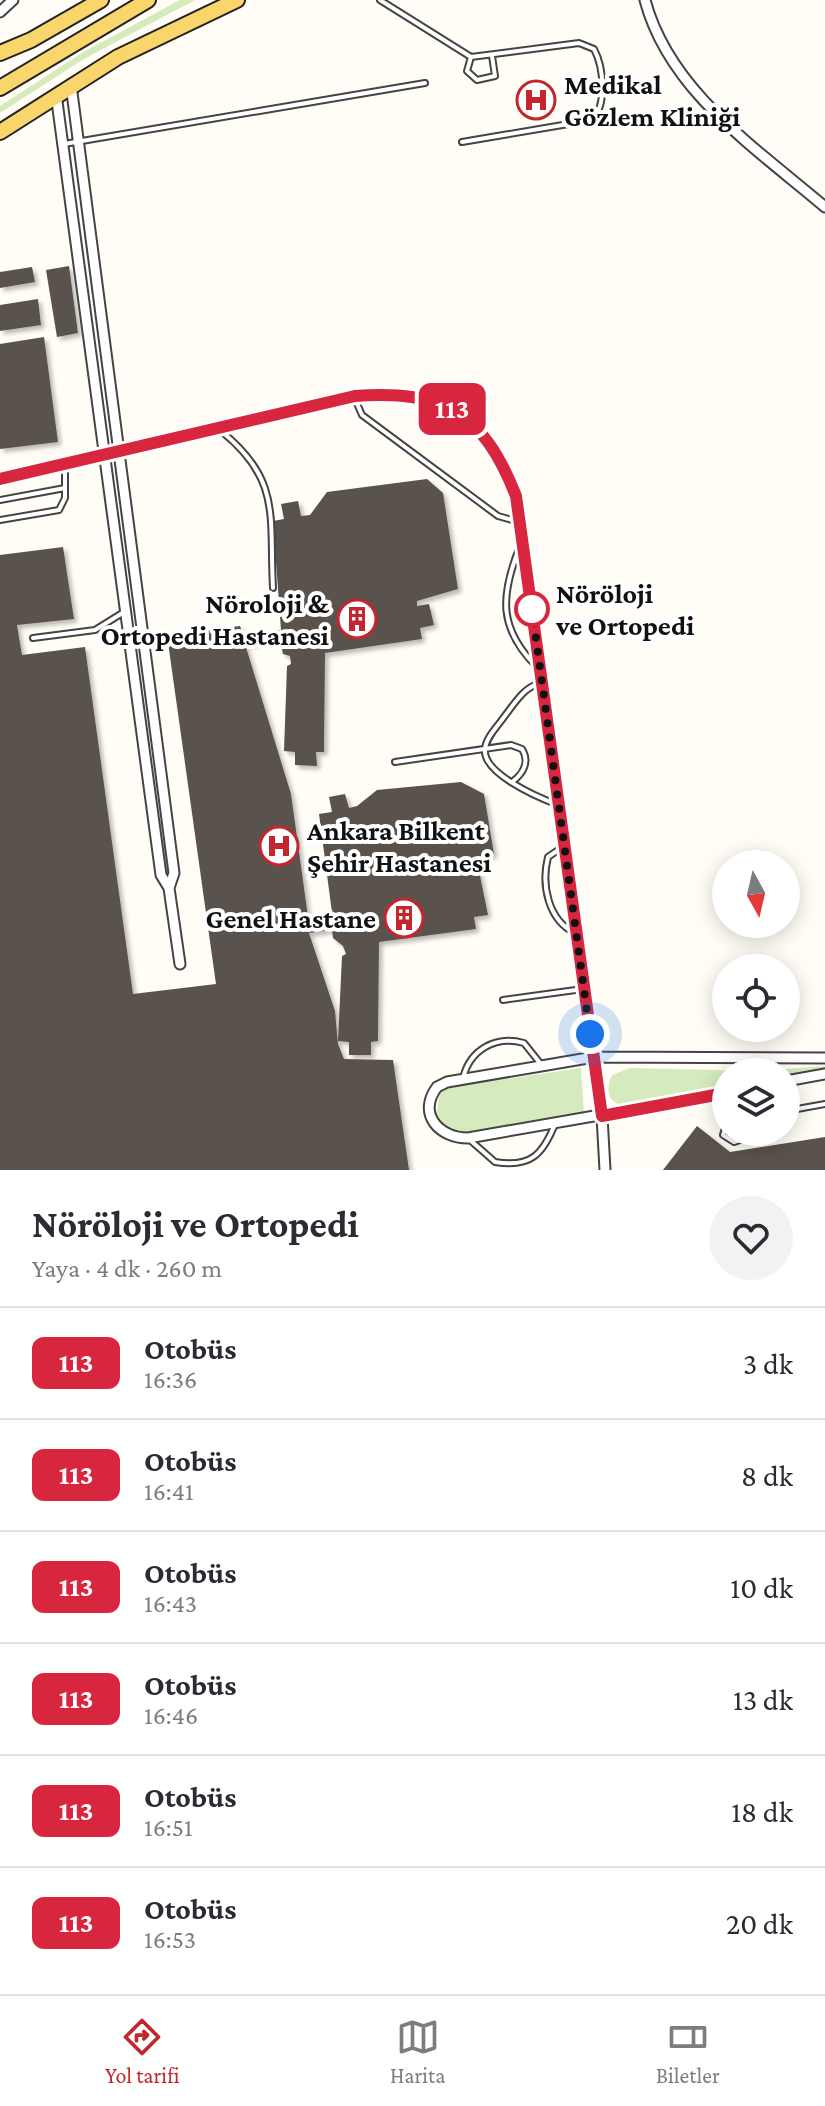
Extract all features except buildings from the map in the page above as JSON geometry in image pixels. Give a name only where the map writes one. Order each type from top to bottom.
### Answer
[{"type":"main road","points":[[0,53],[31,40],[101,0]]},
{"type":"main road","points":[[0,88],[148,0]]},
{"type":"main road","points":[[0,132],[56,94],[142,44],[237,0]]},
{"type":"street","points":[[0,12],[13,0]]},
{"type":"street","points":[[645,0],[653,30],[683,78],[740,134],[825,207]]},
{"type":"street","points":[[71,85],[174,873],[169,888]]},
{"type":"street","points":[[56,94],[161,875],[169,888],[180,964]]},
{"type":"street","points":[[0,479],[355,396],[400,394],[428,399],[474,425],[492,444],[516,496],[602,1116],[605,1170]]},
{"type":"street","points":[[712,1096],[468,1138],[444,1135],[435,1127],[429,1106],[437,1087],[463,1079],[594,1057],[825,1058]]},
{"type":"street","points":[[800,1078],[825,1074]]},
{"type":"lane","points":[[380,0],[471,57],[589,45],[597,55],[602,101],[600,112],[585,123],[462,142]]},
{"type":"lane","points":[[471,57],[467,71],[477,80],[495,76],[492,56]]},
{"type":"lane","points":[[63,144],[425,83]]},
{"type":"lane","points":[[355,396],[362,415],[498,516],[519,522]]},
{"type":"lane","points":[[219,429],[256,463],[267,485],[273,588]]},
{"type":"lane","points":[[0,520],[55,512],[64,503],[65,465]]},
{"type":"lane","points":[[0,500],[65,488]]},
{"type":"lane","points":[[522,540],[505,586],[509,630],[540,670]]},
{"type":"lane","points":[[33,638],[95,630],[126,610]]},
{"type":"lane","points":[[542,683],[521,695],[485,749],[488,763],[512,782],[558,805]]},
{"type":"lane","points":[[395,762],[511,745],[522,749],[524,768],[512,782]]},
{"type":"lane","points":[[564,846],[548,857],[545,883],[554,913],[562,925],[575,933]]},
{"type":"lane","points":[[503,1000],[583,989]]},
{"type":"lane","points":[[463,1079],[471,1057],[488,1045],[524,1043],[532,1049],[541,1066]]},
{"type":"lane","points":[[800,1108],[825,1104]]},
{"type":"lane","points":[[468,1138],[484,1156],[495,1162],[532,1159],[543,1151],[555,1124]]},
{"type":"green space","points":[[180,0],[195,0],[84,59],[0,113],[0,106],[85,51]]},
{"type":"green space","points":[[825,1066],[825,1071],[800,1076],[800,1068]]},
{"type":"green space","points":[[581,1068],[584,1116],[454,1135],[436,1115],[440,1093],[451,1087]]},
{"type":"green space","points":[[630,1068],[712,1070],[712,1093],[650,1106],[630,1107],[616,1103],[609,1093],[612,1075]]},
{"type":"bus line","name":"113","points":[[0,479],[355,396],[400,394],[428,399],[453,410],[474,425],[492,444],[516,496],[602,1116],[712,1096]]},
{"type":"place","name":"Medikal Gözlem Kliniği","points":[[536,100]]},
{"type":"place","name":"Nöröloji ve Ortopedi","points":[[532,609]]},
{"type":"place","name":"Nöroloji & Ortopedi Hastanesi","points":[[357,619]]},
{"type":"place","name":"Ankara Bilkent Şehir Hastanesi","points":[[279,846]]},
{"type":"place","name":"Genel Hastane","points":[[404,918]]},
{"type":"route","points":[[532,609],[590,1034]]}]
